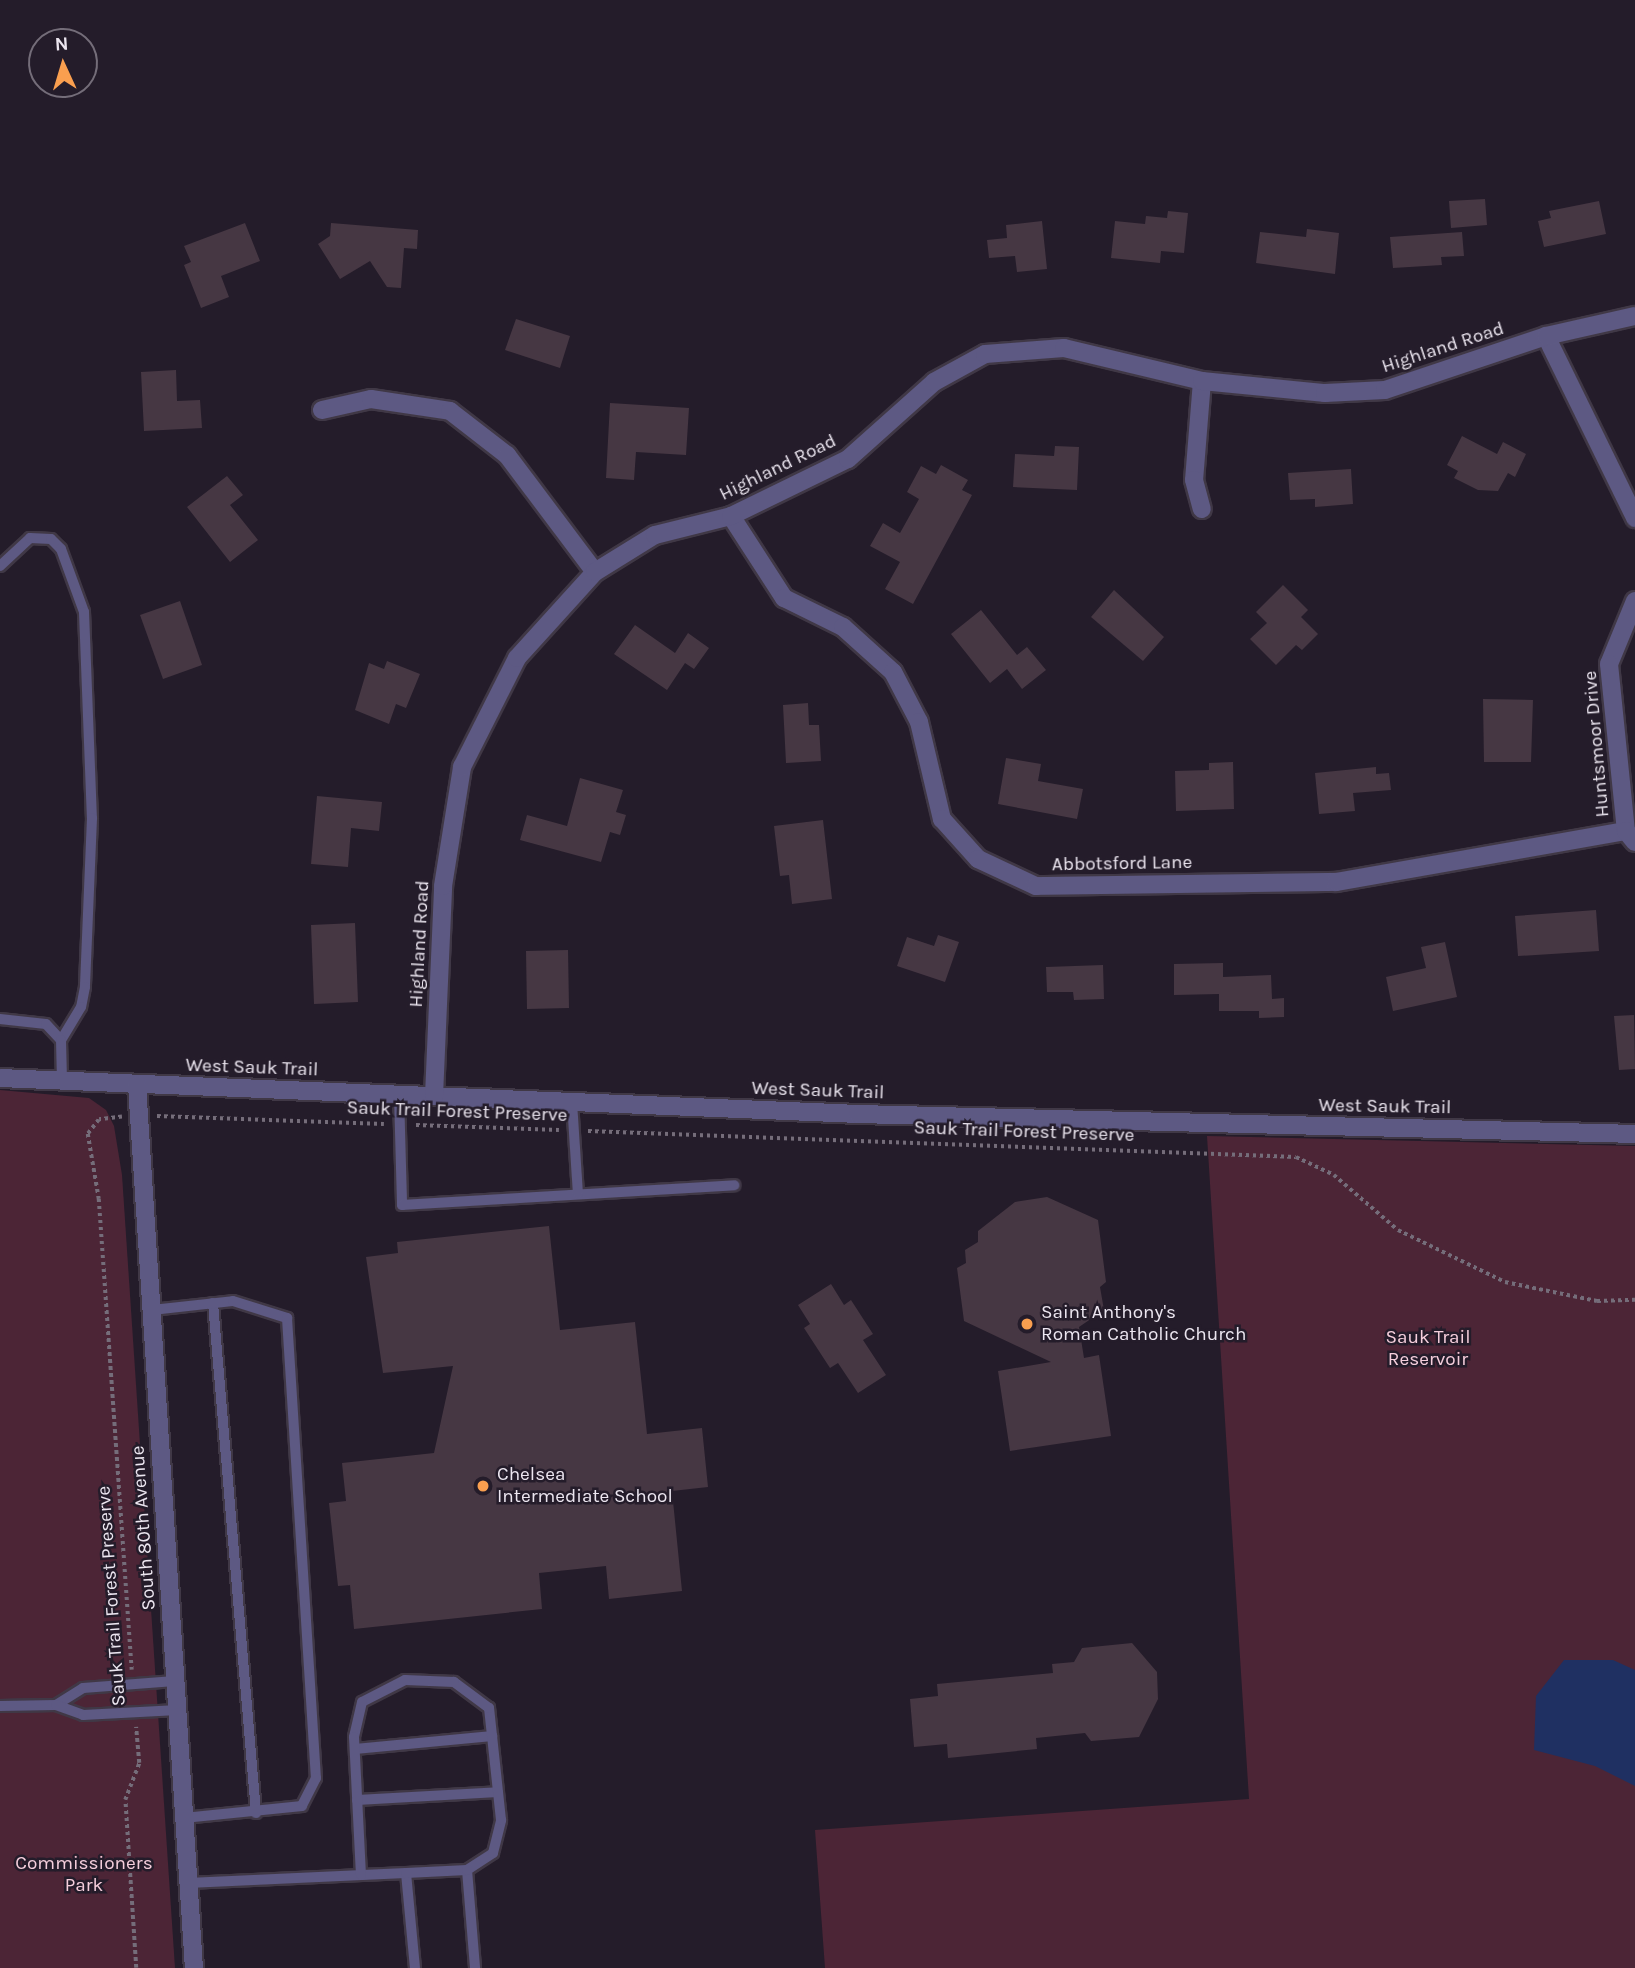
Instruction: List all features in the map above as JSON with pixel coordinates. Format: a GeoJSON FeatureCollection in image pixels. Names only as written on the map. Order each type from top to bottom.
{"type":"FeatureCollection","features":[{"type":"Feature","properties":{"kind":"street","name":"Highland Road"},"geometry":{"type":"LineString","coordinates":[[434,1096],[443,886],[462,767],[517,659],[595,572],[655,535],[731,516],[848,459],[934,382],[985,354],[1064,348],[1202,381],[1325,393],[1385,390],[1546,336],[1635,316]]}},
{"type":"Feature","properties":{"kind":"street"},"geometry":{"type":"LineString","coordinates":[[1546,336],[1635,517]]}},
{"type":"Feature","properties":{"kind":"street"},"geometry":{"type":"LineString","coordinates":[[1202,381],[1194,480],[1202,509]]}},
{"type":"Feature","properties":{"kind":"street"},"geometry":{"type":"LineString","coordinates":[[322,410],[371,399],[450,411],[507,455],[595,572]]}},
{"type":"Feature","properties":{"kind":"street","name":"Abbotsford Lane"},"geometry":{"type":"LineString","coordinates":[[731,516],[784,598],[843,627],[893,672],[919,722],[942,819],[978,859],[1036,886],[1336,882],[1630,837]]}},
{"type":"Feature","properties":{"kind":"street","name":"Huntsmoor Drive"},"geometry":{"type":"LineString","coordinates":[[1630,837],[1609,664],[1635,601]]}},
{"type":"Feature","properties":{"kind":"street","name":"West Sauk Trail"},"geometry":{"type":"LineString","coordinates":[[0,1078],[858,1115],[1635,1135]]}},
{"type":"Feature","properties":{"kind":"street","name":"South 80th Avenue"},"geometry":{"type":"LineString","coordinates":[[137,1085],[194,1968]]}},
{"type":"Feature","properties":{"kind":"lane"},"geometry":{"type":"LineString","coordinates":[[0,566],[30,538],[51,539],[61,549],[84,612],[92,818],[85,987],[81,1007],[61,1040],[61,1082]]}},
{"type":"Feature","properties":{"kind":"lane"},"geometry":{"type":"LineString","coordinates":[[0,1019],[46,1024],[61,1040]]}},
{"type":"Feature","properties":{"kind":"lane"},"geometry":{"type":"LineString","coordinates":[[399,1095],[402,1205],[734,1185]]}},
{"type":"Feature","properties":{"kind":"lane"},"geometry":{"type":"LineString","coordinates":[[572,1102],[578,1194]]}},
{"type":"Feature","properties":{"kind":"lane"},"geometry":{"type":"LineString","coordinates":[[152,1310],[233,1301],[287,1318],[316,1778],[302,1806],[184,1818]]}},
{"type":"Feature","properties":{"kind":"lane"},"geometry":{"type":"LineString","coordinates":[[213,1304],[257,1812]]}},
{"type":"Feature","properties":{"kind":"lane"},"geometry":{"type":"LineString","coordinates":[[188,1883],[406,1873],[467,1870],[493,1853],[501,1820],[489,1708],[454,1682],[405,1680],[362,1702],[355,1749],[361,1875]]}},
{"type":"Feature","properties":{"kind":"lane"},"geometry":{"type":"LineString","coordinates":[[56,1704],[83,1688],[175,1681]]}},
{"type":"Feature","properties":{"kind":"lane"},"geometry":{"type":"LineString","coordinates":[[0,1706],[56,1704],[83,1715],[177,1710]]}},
{"type":"Feature","properties":{"kind":"lane"},"geometry":{"type":"LineString","coordinates":[[355,1749],[492,1736]]}},
{"type":"Feature","properties":{"kind":"lane"},"geometry":{"type":"LineString","coordinates":[[358,1801],[498,1792]]}},
{"type":"Feature","properties":{"kind":"lane"},"geometry":{"type":"LineString","coordinates":[[467,1870],[475,1968]]}},
{"type":"Feature","properties":{"kind":"lane"},"geometry":{"type":"LineString","coordinates":[[406,1873],[415,1968]]}},
{"type":"Feature","properties":{"kind":"path","name":"Sauk Trail Forest Preserve"},"geometry":{"type":"LineString","coordinates":[[134,1685],[99,1199],[88,1134],[99,1120],[139,1115],[1296,1157],[1335,1175],[1398,1230],[1505,1282],[1597,1301],[1635,1300]]}},
{"type":"Feature","properties":{"kind":"path","name":"Sauk Trail Forest Preserve"},"geometry":{"type":"LineString","coordinates":[[135,1713],[139,1763],[125,1800],[136,1968]]}},
{"type":"Feature","properties":{"kind":"green space","name":"Commissioners Park"},"geometry":{"type":"Polygon","coordinates":[[[0,1090],[89,1098],[106,1110],[114,1126],[122,1175],[175,1968],[0,1968],[0,1090]]]}},
{"type":"Feature","properties":{"kind":"green space","name":"Sauk Trail Reservoir"},"geometry":{"type":"Polygon","coordinates":[[[1207,1136],[1635,1146],[1635,1968],[825,1968],[815,1830],[1249,1799],[1207,1136]]]}},
{"type":"Feature","properties":{"kind":"water"},"geometry":{"type":"Polygon","coordinates":[[[1564,1660],[1613,1660],[1635,1670],[1635,1786],[1595,1766],[1534,1750],[1536,1696],[1564,1660]]]}},
{"type":"Feature","properties":{"kind":"building"},"geometry":{"type":"Polygon","coordinates":[[[1485,199],[1487,225],[1451,228],[1449,201],[1485,199]]]}},
{"type":"Feature","properties":{"kind":"building"},"geometry":{"type":"Polygon","coordinates":[[[1599,201],[1606,234],[1544,247],[1538,221],[1551,218],[1549,211],[1599,201]]]}},
{"type":"Feature","properties":{"kind":"building"},"geometry":{"type":"Polygon","coordinates":[[[1168,211],[1188,213],[1184,253],[1161,251],[1160,263],[1111,258],[1115,221],[1145,224],[1146,216],[1167,218],[1168,211]]]}},
{"type":"Feature","properties":{"kind":"building"},"geometry":{"type":"Polygon","coordinates":[[[1042,221],[1047,269],[1017,272],[1015,256],[989,258],[987,240],[1007,238],[1006,225],[1042,221]]]}},
{"type":"Feature","properties":{"kind":"building"},"geometry":{"type":"Polygon","coordinates":[[[245,223],[260,261],[221,276],[229,297],[201,308],[184,265],[191,262],[184,246],[245,223]]]}},
{"type":"Feature","properties":{"kind":"building"},"geometry":{"type":"Polygon","coordinates":[[[331,223],[418,230],[417,249],[404,248],[401,288],[387,287],[370,261],[340,279],[318,244],[330,236],[331,223]]]}},
{"type":"Feature","properties":{"kind":"building"},"geometry":{"type":"Polygon","coordinates":[[[1307,229],[1339,233],[1335,274],[1256,263],[1260,232],[1306,237],[1307,229]]]}},
{"type":"Feature","properties":{"kind":"building"},"geometry":{"type":"Polygon","coordinates":[[[1462,232],[1464,256],[1441,257],[1442,265],[1393,268],[1390,237],[1462,232]]]}},
{"type":"Feature","properties":{"kind":"building"},"geometry":{"type":"Polygon","coordinates":[[[516,319],[570,336],[560,368],[505,350],[516,319]]]}},
{"type":"Feature","properties":{"kind":"building"},"geometry":{"type":"Polygon","coordinates":[[[176,370],[177,401],[200,400],[202,428],[144,431],[141,372],[176,370]]]}},
{"type":"Feature","properties":{"kind":"building"},"geometry":{"type":"Polygon","coordinates":[[[610,403],[689,408],[686,455],[636,452],[634,480],[606,478],[610,403]]]}},
{"type":"Feature","properties":{"kind":"building"},"geometry":{"type":"Polygon","coordinates":[[[1462,436],[1497,454],[1503,442],[1526,454],[1515,477],[1508,473],[1498,491],[1478,490],[1454,478],[1458,471],[1447,465],[1462,436]]]}},
{"type":"Feature","properties":{"kind":"building"},"geometry":{"type":"Polygon","coordinates":[[[1055,446],[1079,447],[1077,490],[1013,487],[1015,454],[1054,456],[1055,446]]]}},
{"type":"Feature","properties":{"kind":"building"},"geometry":{"type":"Polygon","coordinates":[[[941,465],[968,480],[962,490],[972,495],[913,604],[885,589],[900,562],[870,546],[883,523],[900,533],[919,499],[907,492],[921,466],[936,474],[941,465]]]}},
{"type":"Feature","properties":{"kind":"building"},"geometry":{"type":"Polygon","coordinates":[[[1351,469],[1353,504],[1315,507],[1315,499],[1290,500],[1288,473],[1351,469]]]}},
{"type":"Feature","properties":{"kind":"building"},"geometry":{"type":"Polygon","coordinates":[[[227,476],[243,495],[230,505],[258,540],[230,562],[187,507],[227,476]]]}},
{"type":"Feature","properties":{"kind":"building"},"geometry":{"type":"Polygon","coordinates":[[[1283,585],[1308,610],[1301,617],[1318,634],[1302,650],[1296,645],[1276,665],[1250,639],[1267,623],[1256,612],[1283,585]]]}},
{"type":"Feature","properties":{"kind":"building"},"geometry":{"type":"Polygon","coordinates":[[[1114,590],[1164,637],[1143,661],[1091,617],[1114,590]]]}},
{"type":"Feature","properties":{"kind":"building"},"geometry":{"type":"Polygon","coordinates":[[[180,601],[202,665],[163,679],[140,615],[180,601]]]}},
{"type":"Feature","properties":{"kind":"building"},"geometry":{"type":"Polygon","coordinates":[[[981,610],[1017,655],[1027,647],[1046,670],[1022,689],[1007,669],[990,683],[951,634],[981,610]]]}},
{"type":"Feature","properties":{"kind":"building"},"geometry":{"type":"Polygon","coordinates":[[[635,625],[675,653],[688,633],[709,648],[694,669],[685,663],[667,690],[614,654],[635,625]]]}},
{"type":"Feature","properties":{"kind":"building"},"geometry":{"type":"Polygon","coordinates":[[[387,661],[420,674],[406,708],[396,704],[389,724],[355,710],[369,663],[384,669],[387,661]]]}},
{"type":"Feature","properties":{"kind":"building"},"geometry":{"type":"Polygon","coordinates":[[[1483,699],[1533,700],[1531,762],[1484,762],[1483,699]]]}},
{"type":"Feature","properties":{"kind":"building"},"geometry":{"type":"Polygon","coordinates":[[[808,703],[809,725],[819,725],[821,761],[786,763],[783,705],[808,703]]]}},
{"type":"Feature","properties":{"kind":"building"},"geometry":{"type":"Polygon","coordinates":[[[1006,758],[1041,764],[1038,781],[1083,789],[1077,819],[998,804],[1006,758]]]}},
{"type":"Feature","properties":{"kind":"building"},"geometry":{"type":"Polygon","coordinates":[[[1233,762],[1234,809],[1176,811],[1175,771],[1209,770],[1209,763],[1233,762]]]}},
{"type":"Feature","properties":{"kind":"building"},"geometry":{"type":"Polygon","coordinates":[[[1376,767],[1376,774],[1389,773],[1391,790],[1353,793],[1355,811],[1319,814],[1315,773],[1376,767]]]}},
{"type":"Feature","properties":{"kind":"building"},"geometry":{"type":"Polygon","coordinates":[[[580,778],[623,790],[616,812],[626,815],[620,835],[610,832],[601,862],[520,840],[527,815],[567,826],[580,778]]]}},
{"type":"Feature","properties":{"kind":"building"},"geometry":{"type":"Polygon","coordinates":[[[317,796],[382,802],[379,831],[351,828],[348,867],[311,864],[317,796]]]}},
{"type":"Feature","properties":{"kind":"building"},"geometry":{"type":"Polygon","coordinates":[[[823,820],[832,899],[792,904],[789,875],[780,876],[774,826],[823,820]]]}},
{"type":"Feature","properties":{"kind":"building"},"geometry":{"type":"Polygon","coordinates":[[[1596,910],[1599,951],[1518,956],[1515,916],[1596,910]]]}},
{"type":"Feature","properties":{"kind":"building"},"geometry":{"type":"Polygon","coordinates":[[[355,923],[358,1002],[314,1004],[311,925],[355,923]]]}},
{"type":"Feature","properties":{"kind":"building"},"geometry":{"type":"Polygon","coordinates":[[[938,935],[959,942],[945,982],[897,966],[907,937],[934,946],[938,935]]]}},
{"type":"Feature","properties":{"kind":"building"},"geometry":{"type":"Polygon","coordinates":[[[1445,942],[1457,997],[1393,1011],[1386,977],[1426,968],[1421,947],[1445,942]]]}},
{"type":"Feature","properties":{"kind":"building"},"geometry":{"type":"Polygon","coordinates":[[[568,950],[569,1008],[527,1009],[526,951],[568,950]]]}},
{"type":"Feature","properties":{"kind":"building"},"geometry":{"type":"Polygon","coordinates":[[[1223,963],[1223,977],[1271,975],[1272,999],[1284,998],[1284,1017],[1259,1018],[1259,1011],[1219,1011],[1219,994],[1174,995],[1174,964],[1223,963]]]}},
{"type":"Feature","properties":{"kind":"building"},"geometry":{"type":"Polygon","coordinates":[[[1103,965],[1104,999],[1074,1000],[1073,992],[1047,992],[1046,967],[1103,965]]]}},
{"type":"Feature","properties":{"kind":"building"},"geometry":{"type":"Polygon","coordinates":[[[1634,1015],[1635,1069],[1619,1070],[1614,1016],[1634,1015]]]}},
{"type":"Feature","properties":{"kind":"building","name":"Saint Anthony's Roman Catholic Church"},"geometry":{"type":"Polygon","coordinates":[[[1047,1197],[1098,1220],[1106,1282],[1100,1287],[1104,1310],[1079,1327],[1084,1358],[1099,1355],[1111,1436],[1010,1451],[998,1371],[1051,1362],[964,1321],[957,1268],[966,1263],[965,1250],[978,1242],[978,1231],[1015,1202],[1047,1197]]]}},
{"type":"Feature","properties":{"kind":"building"},"geometry":{"type":"Polygon","coordinates":[[[549,1226],[560,1330],[635,1322],[647,1434],[702,1428],[708,1487],[672,1491],[682,1591],[609,1599],[606,1566],[539,1573],[542,1609],[354,1629],[350,1585],[338,1586],[329,1503],[346,1501],[342,1463],[434,1453],[453,1366],[383,1373],[366,1257],[398,1253],[397,1242],[549,1226]]]}},
{"type":"Feature","properties":{"kind":"building"},"geometry":{"type":"Polygon","coordinates":[[[831,1284],[844,1305],[851,1300],[873,1334],[863,1340],[886,1375],[858,1393],[838,1363],[830,1368],[804,1328],[810,1324],[798,1305],[831,1284]]]}},
{"type":"Feature","properties":{"kind":"building"},"geometry":{"type":"Polygon","coordinates":[[[1132,1643],[1157,1672],[1158,1699],[1139,1737],[1091,1741],[1085,1733],[1036,1738],[1037,1749],[948,1758],[947,1744],[914,1747],[910,1699],[938,1696],[937,1684],[1053,1673],[1052,1664],[1074,1662],[1082,1648],[1132,1643]]]}},
{"type":"Feature","properties":{"kind":"place","name":"Saint Anthony's Roman Catholic Church"},"geometry":{"type":"Point","coordinates":[1027,1324]}},
{"type":"Feature","properties":{"kind":"place","name":"Chelsea Intermediate School"},"geometry":{"type":"Point","coordinates":[483,1486]}}]}
